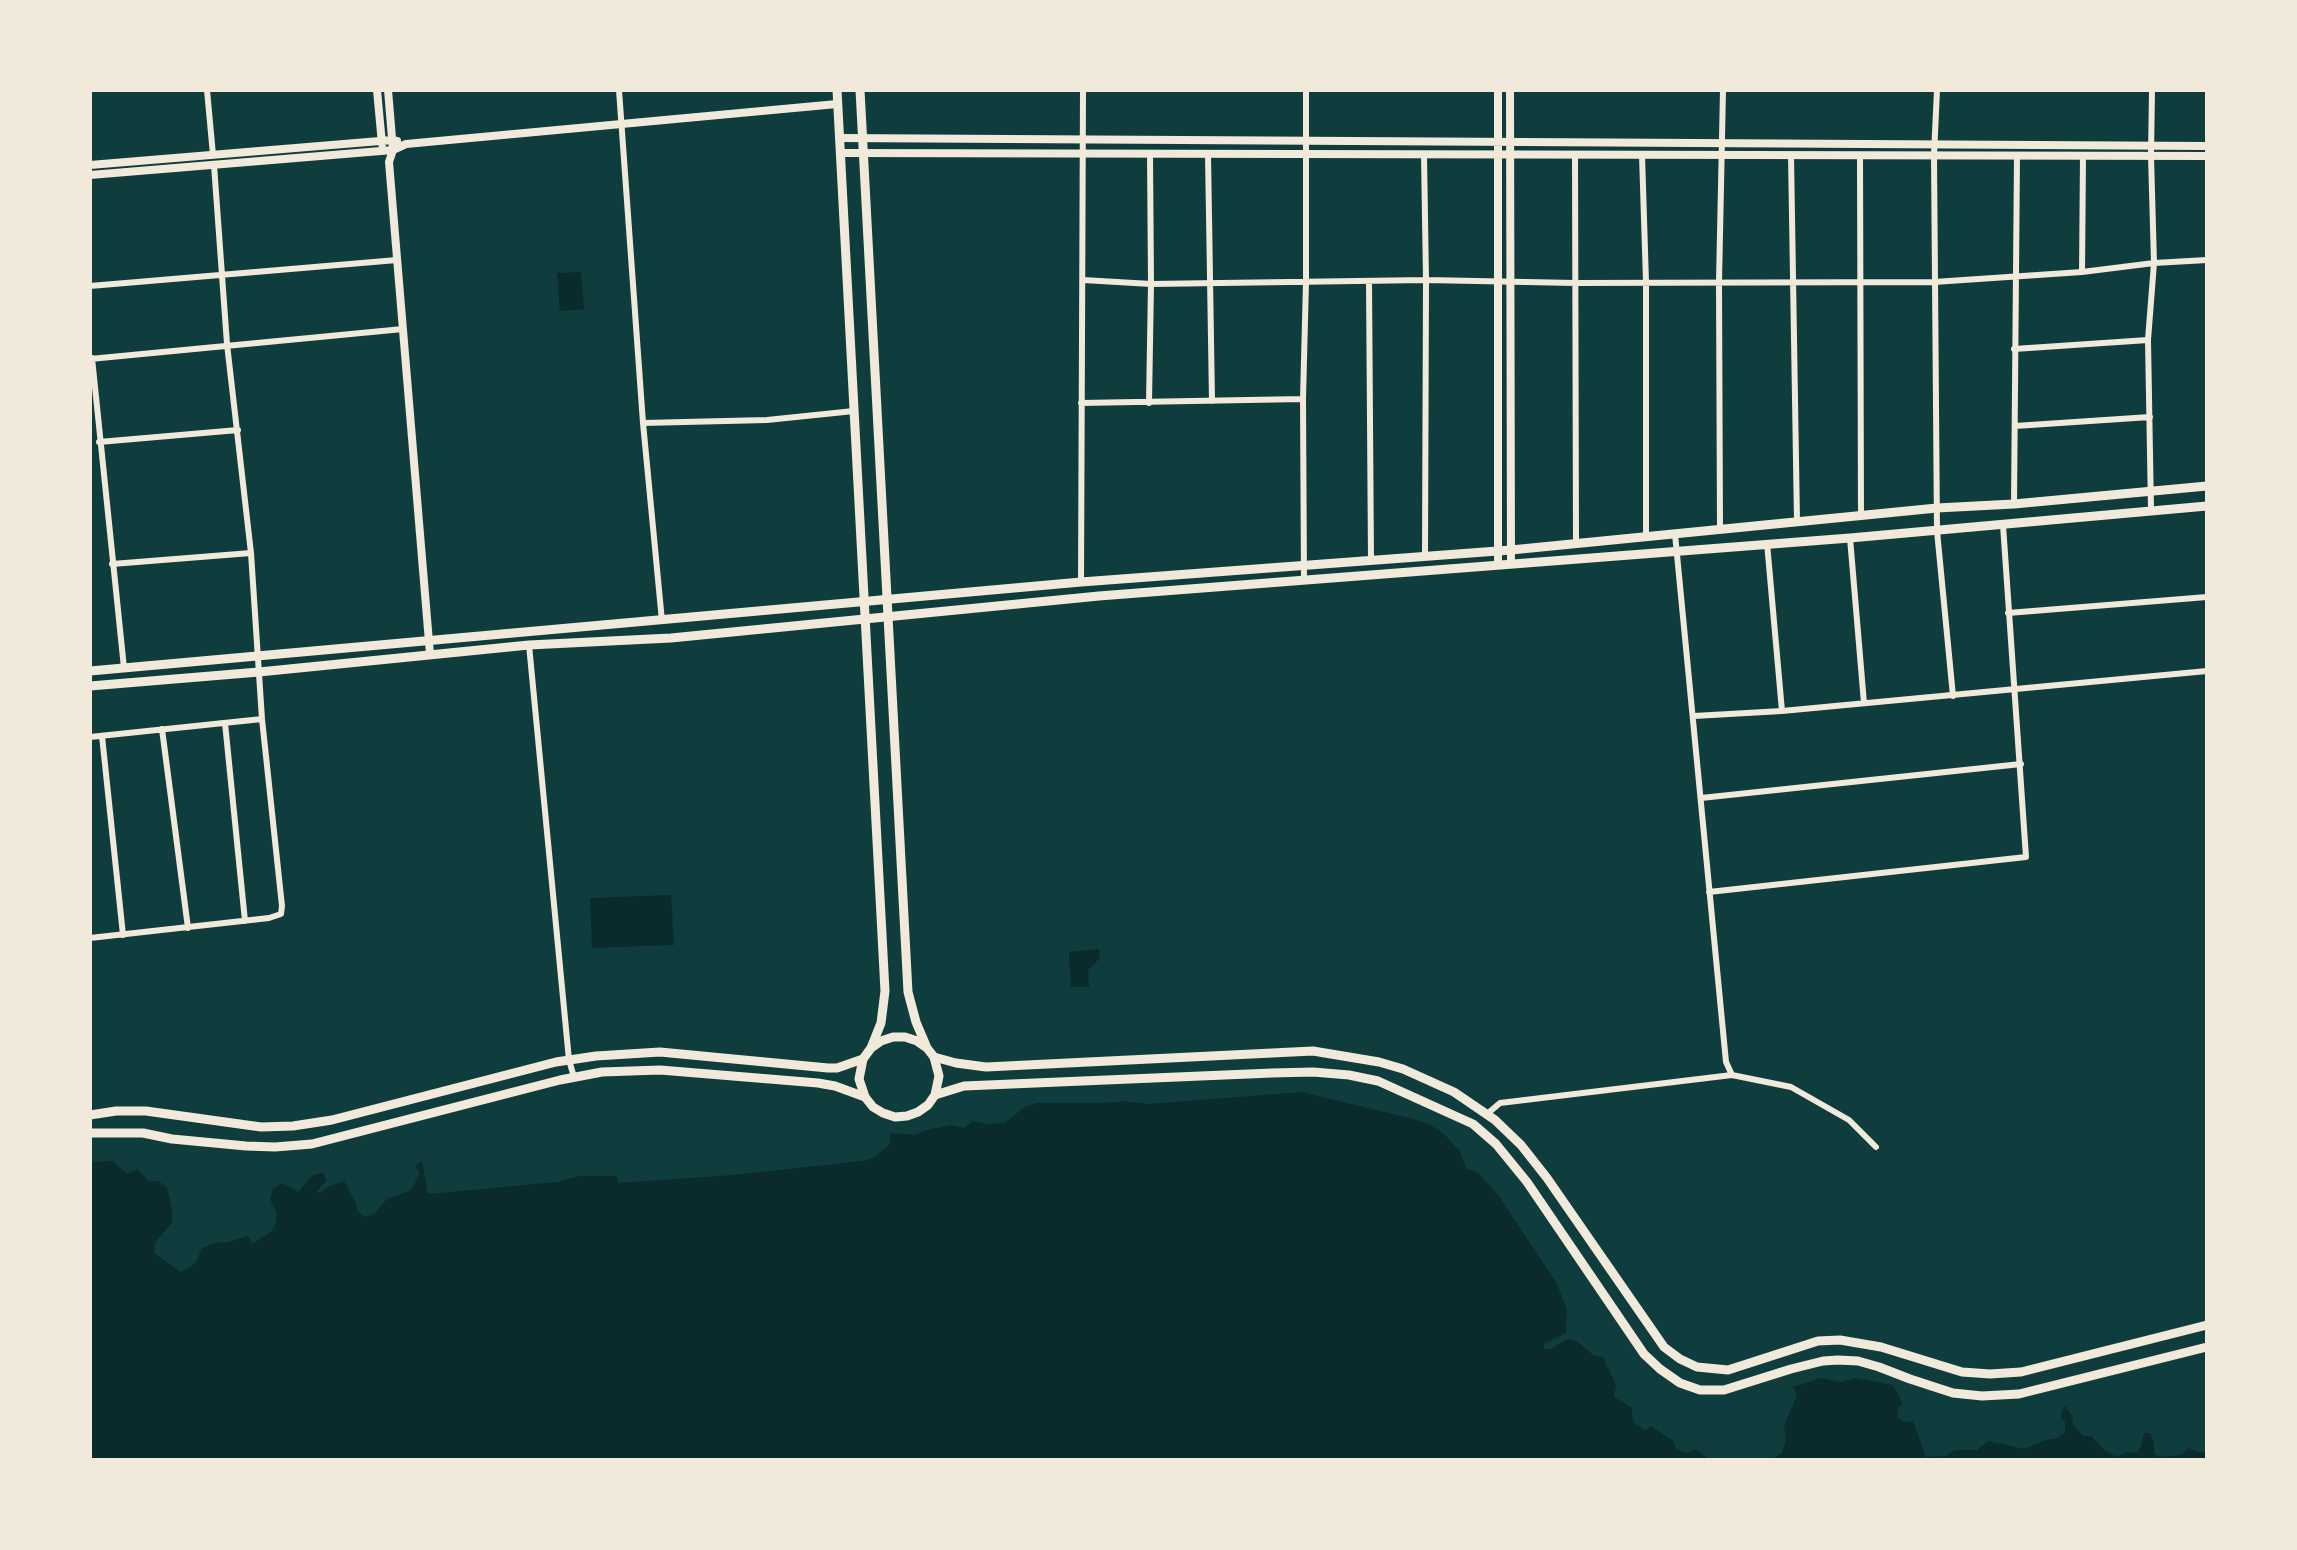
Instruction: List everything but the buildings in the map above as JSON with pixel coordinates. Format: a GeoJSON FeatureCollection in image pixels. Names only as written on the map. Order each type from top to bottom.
{"type":"FeatureCollection","features":[{"type":"Feature","properties":{"kind":"main road"},"geometry":{"type":"LineString","coordinates":[[837,90],[884,991],[881,1023],[863,1059],[859,1078],[865,1097],[873,1106],[883,1113],[907,1116],[928,1105],[940,1076],[908,992],[860,90]]}},
{"type":"Feature","properties":{"kind":"main road"},"geometry":{"type":"LineString","coordinates":[[90,671],[1081,582],[1510,550],[2207,486]]}},
{"type":"Feature","properties":{"kind":"main road"},"geometry":{"type":"LineString","coordinates":[[90,686],[528,645],[671,638],[1099,596],[1937,531],[2207,506]]}},
{"type":"Feature","properties":{"kind":"main road"},"geometry":{"type":"LineString","coordinates":[[874,792],[898,794]]}},
{"type":"Feature","properties":{"kind":"main road"},"geometry":{"type":"LineString","coordinates":[[871,1048],[893,1037],[905,1037],[956,1063],[986,1067],[1313,1052],[1403,1069],[1454,1092],[1487,1114],[1521,1145],[1664,1347],[1697,1366],[1728,1370],[1818,1341],[1840,1340],[1881,1347],[1962,1372],[2021,1372],[2207,1325]]}},
{"type":"Feature","properties":{"kind":"main road"},"geometry":{"type":"LineString","coordinates":[[90,1115],[146,1112],[260,1126],[293,1126],[332,1120],[569,1060],[660,1052],[837,1068],[863,1059]]}},
{"type":"Feature","properties":{"kind":"main road"},"geometry":{"type":"LineString","coordinates":[[90,1133],[143,1133],[276,1148],[312,1144],[602,1072],[660,1070],[818,1083],[865,1097]]}},
{"type":"Feature","properties":{"kind":"main road"},"geometry":{"type":"LineString","coordinates":[[935,1095],[964,1086],[1272,1073],[1350,1075],[1378,1082],[1473,1124],[1484,1134],[1527,1182],[1644,1354],[1680,1383],[1700,1390],[1724,1390],[1791,1369],[1838,1360],[1879,1367],[1953,1393],[2019,1394],[2207,1347]]}},
{"type":"Feature","properties":{"kind":"main road"},"geometry":{"type":"LineString","coordinates":[[1580,1263],[1596,1250]]}},
{"type":"Feature","properties":{"kind":"street"},"geometry":{"type":"LineString","coordinates":[[207,90],[214,154]]}},
{"type":"Feature","properties":{"kind":"street"},"geometry":{"type":"LineString","coordinates":[[378,90],[382,146],[389,162]]}},
{"type":"Feature","properties":{"kind":"street"},"geometry":{"type":"LineString","coordinates":[[388,90],[393,144],[389,162],[430,654]]}},
{"type":"Feature","properties":{"kind":"street"},"geometry":{"type":"LineString","coordinates":[[618,90],[662,621]]}},
{"type":"Feature","properties":{"kind":"street"},"geometry":{"type":"LineString","coordinates":[[1081,582],[1083,90]]}},
{"type":"Feature","properties":{"kind":"street"},"geometry":{"type":"LineString","coordinates":[[1304,580],[1306,90]]}},
{"type":"Feature","properties":{"kind":"street"},"geometry":{"type":"LineString","coordinates":[[1498,90],[1498,565]]}},
{"type":"Feature","properties":{"kind":"street"},"geometry":{"type":"LineString","coordinates":[[1510,90],[1511,564]]}},
{"type":"Feature","properties":{"kind":"street"},"geometry":{"type":"LineString","coordinates":[[1720,529],[1722,90]]}},
{"type":"Feature","properties":{"kind":"street"},"geometry":{"type":"LineString","coordinates":[[1937,90],[1937,531],[1953,696]]}},
{"type":"Feature","properties":{"kind":"street"},"geometry":{"type":"LineString","coordinates":[[2151,510],[2148,340],[2154,262],[2152,90]]}},
{"type":"Feature","properties":{"kind":"street"},"geometry":{"type":"LineString","coordinates":[[90,176],[838,104]]}},
{"type":"Feature","properties":{"kind":"street"},"geometry":{"type":"LineString","coordinates":[[839,138],[2207,146]]}},
{"type":"Feature","properties":{"kind":"street"},"geometry":{"type":"LineString","coordinates":[[90,165],[382,146]]}},
{"type":"Feature","properties":{"kind":"street"},"geometry":{"type":"LineString","coordinates":[[840,153],[2207,156]]}},
{"type":"Feature","properties":{"kind":"street"},"geometry":{"type":"LineString","coordinates":[[1149,403],[1150,154]]}},
{"type":"Feature","properties":{"kind":"street"},"geometry":{"type":"LineString","coordinates":[[1208,154],[1212,401]]}},
{"type":"Feature","properties":{"kind":"street"},"geometry":{"type":"LineString","coordinates":[[1424,154],[1426,555]]}},
{"type":"Feature","properties":{"kind":"street"},"geometry":{"type":"LineString","coordinates":[[1575,154],[1576,544]]}},
{"type":"Feature","properties":{"kind":"street"},"geometry":{"type":"LineString","coordinates":[[1642,155],[1646,537]]}},
{"type":"Feature","properties":{"kind":"street"},"geometry":{"type":"LineString","coordinates":[[1791,155],[1797,523]]}},
{"type":"Feature","properties":{"kind":"street"},"geometry":{"type":"LineString","coordinates":[[1860,155],[1861,516]]}},
{"type":"Feature","properties":{"kind":"street"},"geometry":{"type":"LineString","coordinates":[[2014,504],[2017,156]]}},
{"type":"Feature","properties":{"kind":"street"},"geometry":{"type":"LineString","coordinates":[[2082,272],[2084,156]]}},
{"type":"Feature","properties":{"kind":"street"},"geometry":{"type":"LineString","coordinates":[[90,938],[245,921],[280,914],[282,906],[262,719],[251,552],[227,344],[214,165]]}},
{"type":"Feature","properties":{"kind":"street"},"geometry":{"type":"LineString","coordinates":[[90,286],[397,260]]}},
{"type":"Feature","properties":{"kind":"street"},"geometry":{"type":"LineString","coordinates":[[1083,280],[1151,284],[1426,280],[1576,284],[1934,282],[2207,260]]}},
{"type":"Feature","properties":{"kind":"street"},"geometry":{"type":"LineString","coordinates":[[1369,282],[1371,562]]}},
{"type":"Feature","properties":{"kind":"street"},"geometry":{"type":"LineString","coordinates":[[124,668],[91,358],[403,329]]}},
{"type":"Feature","properties":{"kind":"street"},"geometry":{"type":"LineString","coordinates":[[2014,349],[2148,340]]}},
{"type":"Feature","properties":{"kind":"street"},"geometry":{"type":"LineString","coordinates":[[1081,403],[1302,399]]}},
{"type":"Feature","properties":{"kind":"street"},"geometry":{"type":"LineString","coordinates":[[643,423],[767,420],[854,411]]}},
{"type":"Feature","properties":{"kind":"street"},"geometry":{"type":"LineString","coordinates":[[2015,426],[2150,417]]}},
{"type":"Feature","properties":{"kind":"street"},"geometry":{"type":"LineString","coordinates":[[99,442],[238,430]]}},
{"type":"Feature","properties":{"kind":"street"},"geometry":{"type":"LineString","coordinates":[[1710,892],[2026,857],[2003,525]]}},
{"type":"Feature","properties":{"kind":"street"},"geometry":{"type":"LineString","coordinates":[[1675,534],[1726,1062],[1732,1075]]}},
{"type":"Feature","properties":{"kind":"street"},"geometry":{"type":"LineString","coordinates":[[1850,538],[1864,703]]}},
{"type":"Feature","properties":{"kind":"street"},"geometry":{"type":"LineString","coordinates":[[1768,543],[1782,711]]}},
{"type":"Feature","properties":{"kind":"street"},"geometry":{"type":"LineString","coordinates":[[112,564],[251,552]]}},
{"type":"Feature","properties":{"kind":"street"},"geometry":{"type":"LineString","coordinates":[[2008,614],[2207,597]]}},
{"type":"Feature","properties":{"kind":"street"},"geometry":{"type":"LineString","coordinates":[[528,645],[569,1060],[574,1077]]}},
{"type":"Feature","properties":{"kind":"street"},"geometry":{"type":"LineString","coordinates":[[1694,716],[2207,671]]}},
{"type":"Feature","properties":{"kind":"street"},"geometry":{"type":"LineString","coordinates":[[90,737],[262,719]]}},
{"type":"Feature","properties":{"kind":"street"},"geometry":{"type":"LineString","coordinates":[[224,723],[245,921]]}},
{"type":"Feature","properties":{"kind":"street"},"geometry":{"type":"LineString","coordinates":[[162,729],[188,928]]}},
{"type":"Feature","properties":{"kind":"street"},"geometry":{"type":"LineString","coordinates":[[102,736],[123,934]]}},
{"type":"Feature","properties":{"kind":"street"},"geometry":{"type":"LineString","coordinates":[[1701,798],[2021,764]]}},
{"type":"Feature","properties":{"kind":"street"},"geometry":{"type":"LineString","coordinates":[[1487,1114],[1500,1104],[1732,1075],[1790,1086],[1848,1120],[1876,1147]]}},
{"type":"Feature","properties":{"kind":"water"},"geometry":{"type":"Polygon","coordinates":[[[581,272],[584,309],[560,311],[557,273],[581,272]]]}},
{"type":"Feature","properties":{"kind":"water"},"geometry":{"type":"Polygon","coordinates":[[[671,895],[674,945],[592,948],[590,898],[671,895]]]}},
{"type":"Feature","properties":{"kind":"water"},"geometry":{"type":"Polygon","coordinates":[[[1099,949],[1100,958],[1088,970],[1089,987],[1071,987],[1069,952],[1099,949]]]}},
{"type":"Feature","properties":{"kind":"water"},"geometry":{"type":"Polygon","coordinates":[[[1302,1092],[1417,1120],[1444,1134],[1459,1150],[1467,1169],[1477,1172],[1499,1196],[1557,1284],[1567,1310],[1566,1333],[1544,1344],[1544,1349],[1567,1339],[1603,1357],[1616,1385],[1614,1397],[1632,1408],[1636,1425],[1646,1430],[1651,1426],[1673,1441],[1677,1450],[1687,1453],[1695,1449],[1710,1460],[90,1460],[90,1162],[112,1161],[127,1174],[137,1169],[149,1181],[167,1187],[172,1223],[155,1242],[154,1253],[181,1272],[198,1259],[201,1249],[214,1243],[247,1236],[253,1243],[271,1232],[277,1213],[270,1199],[273,1189],[282,1183],[298,1192],[313,1175],[322,1173],[327,1180],[316,1192],[344,1181],[358,1212],[365,1217],[374,1214],[387,1199],[411,1190],[420,1174],[415,1166],[422,1161],[428,1194],[557,1182],[580,1176],[617,1176],[618,1183],[733,1175],[862,1161],[873,1158],[889,1145],[891,1133],[915,1135],[951,1125],[964,1128],[973,1121],[1004,1123],[1036,1103],[1148,1104],[1302,1092]]]}},
{"type":"Feature","properties":{"kind":"water"},"geometry":{"type":"Polygon","coordinates":[[[1821,1378],[1841,1382],[1856,1378],[1893,1385],[1903,1404],[1898,1407],[1897,1416],[1904,1422],[1913,1421],[1926,1457],[1977,1450],[1988,1441],[2025,1449],[2058,1438],[2065,1433],[2065,1422],[2060,1416],[2065,1406],[2073,1417],[2074,1427],[2117,1457],[2126,1452],[2136,1453],[2144,1433],[2149,1433],[2154,1441],[2154,1454],[2159,1457],[2182,1455],[2188,1448],[2207,1451],[2207,1460],[1770,1460],[1782,1453],[1786,1440],[1784,1426],[1797,1395],[1793,1387],[1821,1378]]]}}]}
